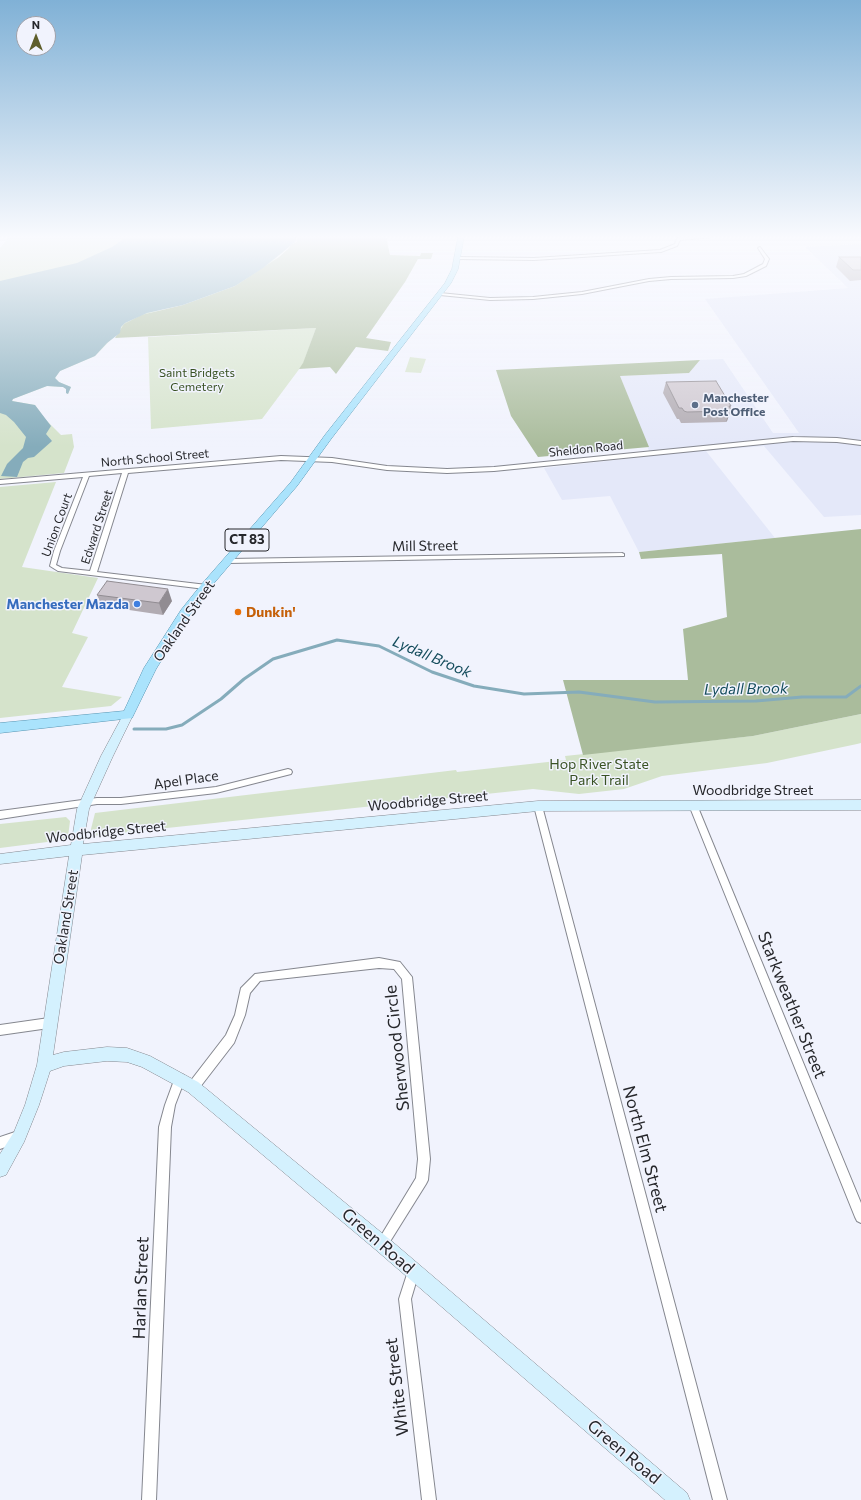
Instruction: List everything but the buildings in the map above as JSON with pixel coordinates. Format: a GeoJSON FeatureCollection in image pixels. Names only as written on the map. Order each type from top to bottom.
{"type":"FeatureCollection","features":[{"type":"Feature","properties":{"kind":"main road","name":"Oakland Street"},"geometry":{"type":"LineString","coordinates":[[128,715],[150,668],[171,634],[206,587],[294,484],[430,307]]}},
{"type":"Feature","properties":{"kind":"main road"},"geometry":{"type":"LineString","coordinates":[[0,728],[128,715]]}},
{"type":"Feature","properties":{"kind":"street","name":"Sheldon Road"},"geometry":{"type":"LineString","coordinates":[[312,459],[420,470],[460,471],[494,469],[793,439],[837,440],[861,443]]}},
{"type":"Feature","properties":{"kind":"street","name":"North School Street"},"geometry":{"type":"LineString","coordinates":[[0,482],[274,459],[312,459]]}},
{"type":"Feature","properties":{"kind":"street","name":"Edward Street"},"geometry":{"type":"LineString","coordinates":[[126,472],[93,573],[206,587]]}},
{"type":"Feature","properties":{"kind":"street","name":"Union Court"},"geometry":{"type":"LineString","coordinates":[[87,475],[57,551],[53,566],[60,570],[93,573]]}},
{"type":"Feature","properties":{"kind":"street","name":"Mill Street"},"geometry":{"type":"LineString","coordinates":[[228,561],[622,555]]}},
{"type":"Feature","properties":{"kind":"street","name":"Oakland Street"},"geometry":{"type":"LineString","coordinates":[[0,1169],[19,1137],[32,1105],[44,1065],[49,1023],[82,814],[128,715]]}},
{"type":"Feature","properties":{"kind":"street","name":"Apel Place"},"geometry":{"type":"LineString","coordinates":[[0,815],[97,801],[121,801],[216,790],[288,772]]}},
{"type":"Feature","properties":{"kind":"street","name":"Woodbridge Street"},"geometry":{"type":"LineString","coordinates":[[0,859],[77,850],[538,806],[693,805],[860,807]]}},
{"type":"Feature","properties":{"kind":"street","name":"Starkweather Street"},"geometry":{"type":"LineString","coordinates":[[693,805],[861,1217]]}},
{"type":"Feature","properties":{"kind":"street","name":"North Elm Street"},"geometry":{"type":"LineString","coordinates":[[538,806],[720,1500]]}},
{"type":"Feature","properties":{"kind":"street","name":"Sherwood Circle"},"geometry":{"type":"LineString","coordinates":[[187,1083],[230,1039],[240,1015],[245,990],[258,977],[379,963],[397,965],[407,977],[424,1159],[422,1180],[382,1244]]}},
{"type":"Feature","properties":{"kind":"street"},"geometry":{"type":"LineString","coordinates":[[0,1030],[49,1023]]}},
{"type":"Feature","properties":{"kind":"street","name":"Green Road"},"geometry":{"type":"LineString","coordinates":[[44,1065],[64,1059],[107,1054],[127,1055],[145,1061],[187,1083],[382,1244],[680,1500]]}},
{"type":"Feature","properties":{"kind":"street","name":"Harlan Street"},"geometry":{"type":"LineString","coordinates":[[149,1500],[165,1127],[170,1105],[187,1083]]}},
{"type":"Feature","properties":{"kind":"street"},"geometry":{"type":"LineString","coordinates":[[0,1144],[19,1137]]}},
{"type":"Feature","properties":{"kind":"street","name":"White Street"},"geometry":{"type":"LineString","coordinates":[[413,1272],[405,1299],[428,1500]]}},
{"type":"Feature","properties":{"kind":"shaded area"},"geometry":{"type":"Polygon","coordinates":[[[711,307],[861,307],[861,515],[824,517],[764,446],[706,451],[775,538],[639,552],[610,496],[562,500],[544,468],[651,456],[620,376],[689,373],[700,360],[723,359],[773,433],[799,433],[711,307]]]}},
{"type":"Feature","properties":{"kind":"green space"},"geometry":{"type":"Polygon","coordinates":[[[0,307],[169,307],[131,319],[95,356],[60,371],[55,378],[59,382],[71,387],[68,394],[66,393],[66,389],[63,387],[47,386],[13,399],[12,401],[35,405],[45,419],[61,435],[72,434],[74,447],[64,473],[0,479],[0,307]]]}},
{"type":"Feature","properties":{"kind":"green space"},"geometry":{"type":"Polygon","coordinates":[[[175,307],[388,307],[366,338],[391,342],[388,351],[356,347],[336,374],[330,367],[299,369],[303,363],[316,328],[115,338],[124,324],[141,315],[175,307]]]}},
{"type":"Feature","properties":{"kind":"green space","name":"Saint Bridgets Cemetery"},"geometry":{"type":"Polygon","coordinates":[[[316,328],[303,364],[262,419],[151,429],[148,337],[316,328]]]}},
{"type":"Feature","properties":{"kind":"green space"},"geometry":{"type":"Polygon","coordinates":[[[410,357],[426,359],[421,373],[405,372],[410,357]]]}},
{"type":"Feature","properties":{"kind":"green space"},"geometry":{"type":"Polygon","coordinates":[[[700,360],[689,373],[620,376],[649,447],[538,457],[511,416],[496,370],[700,360]]]}},
{"type":"Feature","properties":{"kind":"green space"},"geometry":{"type":"Polygon","coordinates":[[[56,482],[22,567],[98,578],[72,633],[88,637],[62,687],[122,697],[111,706],[0,718],[0,487],[56,482]]]}},
{"type":"Feature","properties":{"kind":"green space"},"geometry":{"type":"Polygon","coordinates":[[[861,529],[861,714],[753,736],[583,755],[563,680],[688,680],[683,629],[727,617],[722,554],[641,559],[639,552],[861,529]]]}},
{"type":"Feature","properties":{"kind":"green space","name":"Hop River State Park Trail"},"geometry":{"type":"Polygon","coordinates":[[[861,714],[861,743],[767,763],[662,776],[624,789],[579,794],[533,789],[92,836],[91,829],[95,813],[456,770],[457,772],[566,760],[565,756],[753,736],[861,714]]]}},
{"type":"Feature","properties":{"kind":"green space"},"geometry":{"type":"Polygon","coordinates":[[[66,817],[70,821],[68,837],[63,840],[0,848],[0,824],[66,817]]]}},
{"type":"Feature","properties":{"kind":"water"},"geometry":{"type":"Polygon","coordinates":[[[0,307],[174,307],[147,313],[125,323],[121,327],[120,333],[107,343],[95,356],[60,371],[55,378],[59,382],[71,387],[68,394],[66,393],[66,389],[63,387],[47,386],[13,399],[12,401],[35,405],[51,426],[46,434],[52,441],[34,457],[28,458],[23,462],[17,477],[1,476],[7,464],[23,448],[26,437],[14,422],[6,415],[0,413],[0,307]]]}},
{"type":"Feature","properties":{"kind":"waterway","name":"Lydall Brook"},"geometry":{"type":"LineString","coordinates":[[134,729],[166,729],[182,725],[221,699],[244,679],[273,659],[337,640],[379,646],[432,672],[474,686],[524,694],[579,692],[655,702],[756,701],[802,697],[846,697],[861,686]]}},
{"type":"Feature","properties":{"kind":"place","name":"Manchester Post Office"},"geometry":{"type":"Point","coordinates":[695,405]}},
{"type":"Feature","properties":{"kind":"place","name":"Manchester Mazda"},"geometry":{"type":"Point","coordinates":[137,604]}},
{"type":"Feature","properties":{"kind":"place","name":"Dunkin'"},"geometry":{"type":"Point","coordinates":[238,612]}}]}
